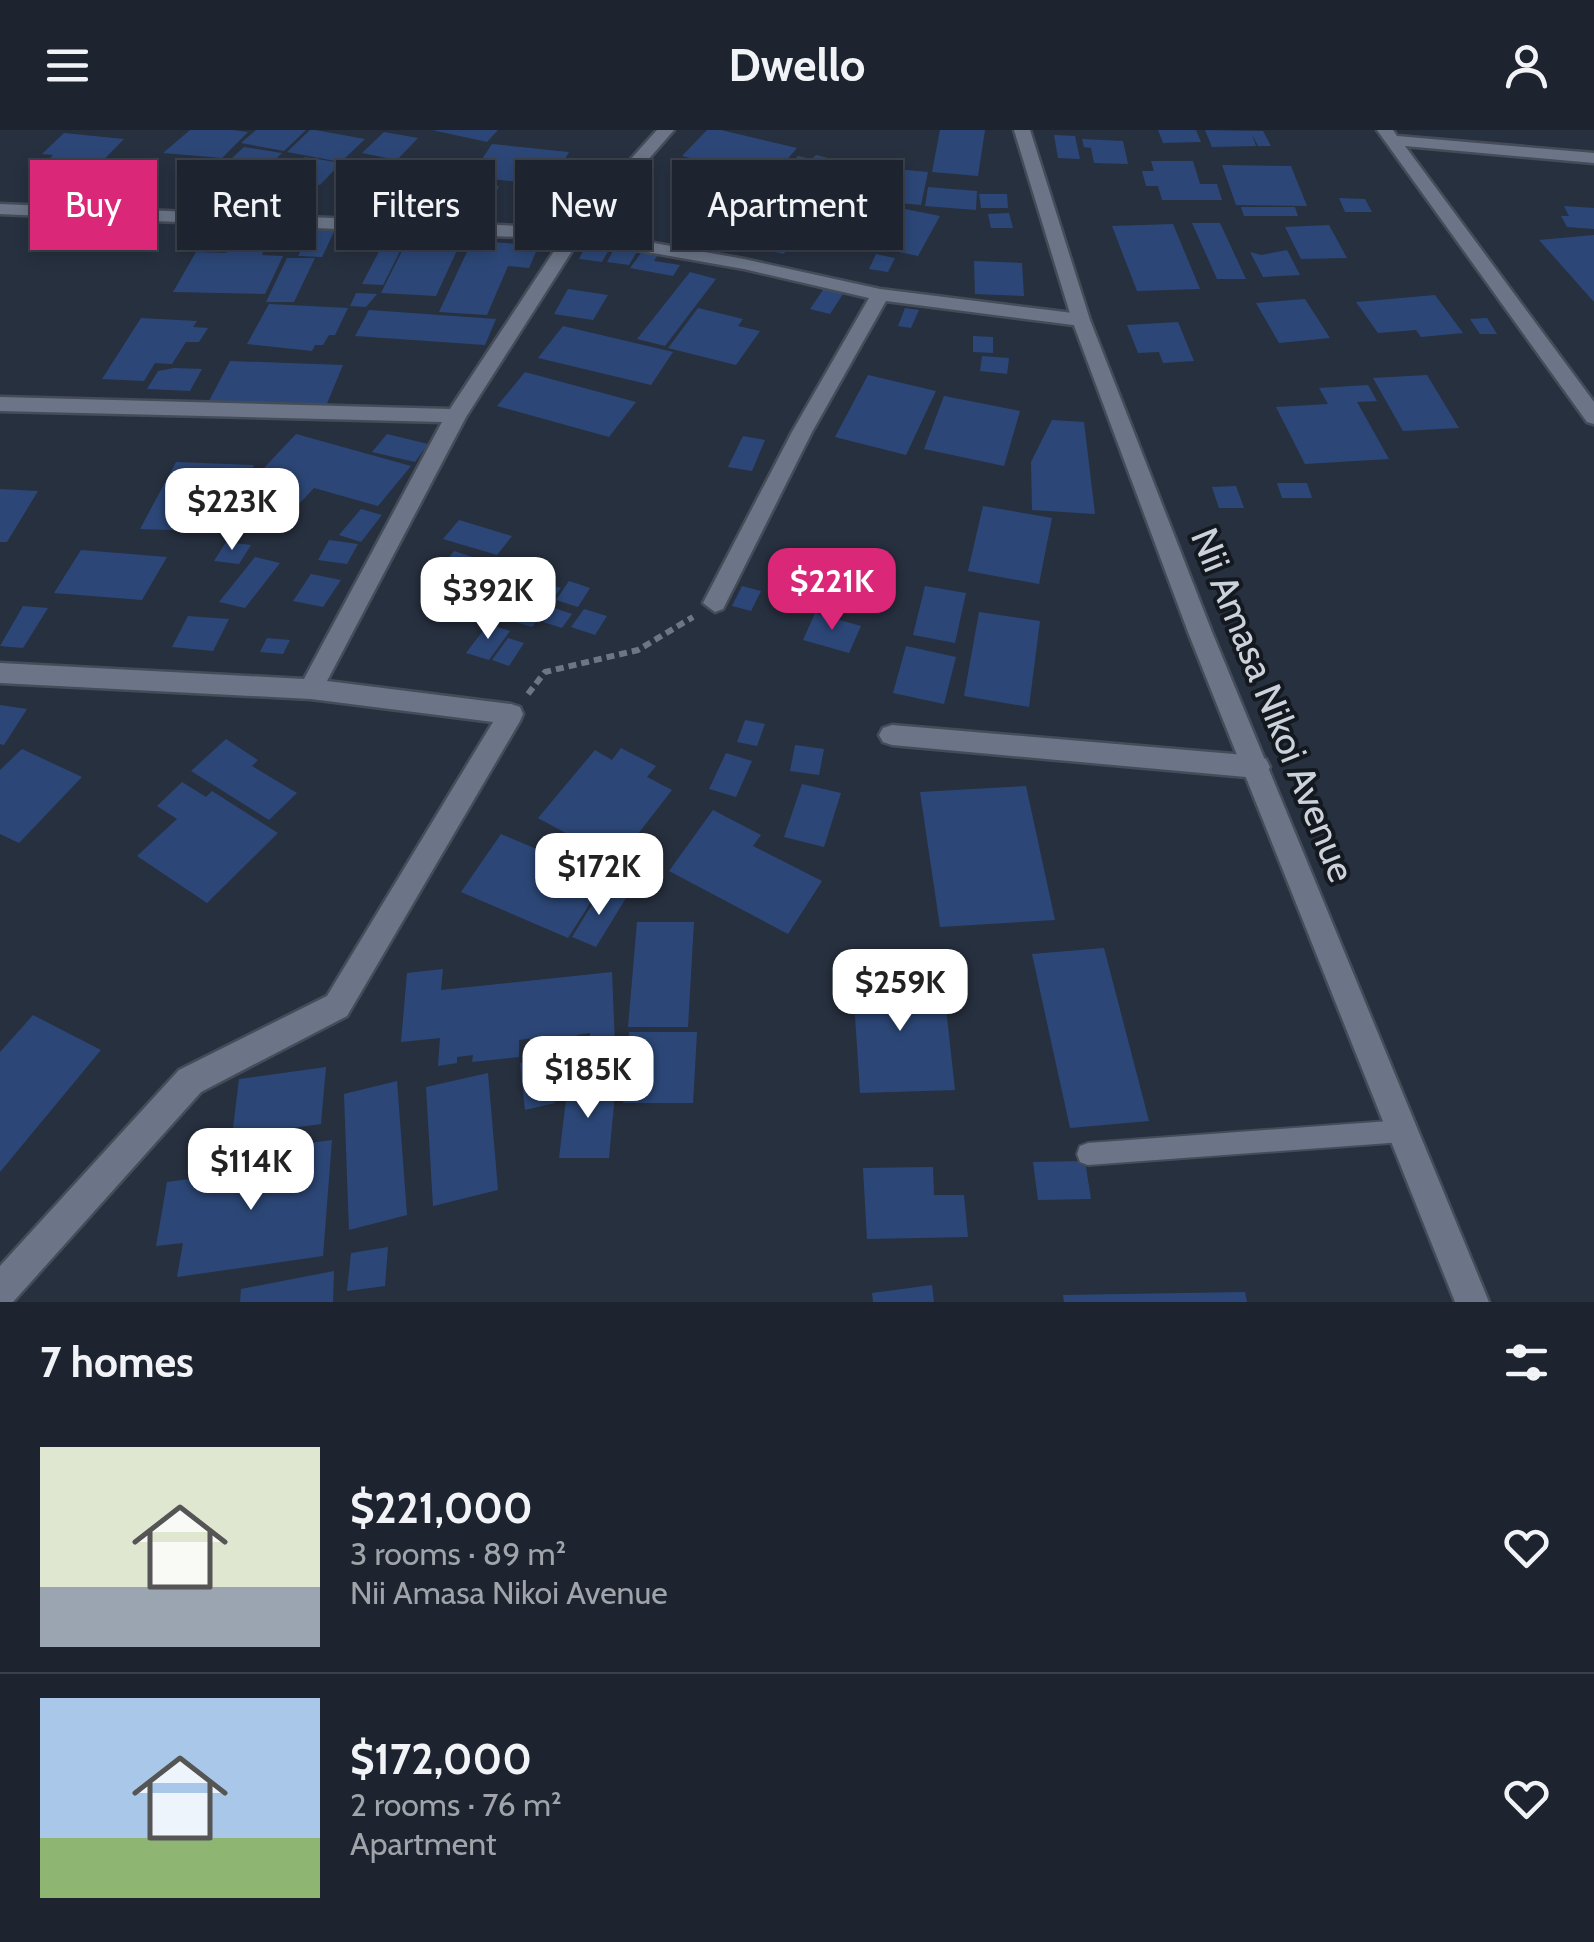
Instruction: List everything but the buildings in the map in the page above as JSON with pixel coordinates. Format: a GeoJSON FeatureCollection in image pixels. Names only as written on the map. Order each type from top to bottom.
{"type":"FeatureCollection","features":[{"type":"Feature","properties":{"kind":"street"},"geometry":{"type":"LineString","coordinates":[[639,160],[666,130]]}},
{"type":"Feature","properties":{"kind":"street"},"geometry":{"type":"LineString","coordinates":[[1013,130],[1022,131]]}},
{"type":"Feature","properties":{"kind":"street","name":"Nii Amasa Nikoi Avenue"},"geometry":{"type":"LineString","coordinates":[[1022,131],[1082,320],[1200,632],[1472,1302]]}},
{"type":"Feature","properties":{"kind":"street"},"geometry":{"type":"LineString","coordinates":[[1389,135],[1594,158]]}},
{"type":"Feature","properties":{"kind":"street"},"geometry":{"type":"LineString","coordinates":[[1389,135],[1594,417]]}},
{"type":"Feature","properties":{"kind":"street"},"geometry":{"type":"LineString","coordinates":[[0,209],[515,231]]}},
{"type":"Feature","properties":{"kind":"street"},"geometry":{"type":"LineString","coordinates":[[652,248],[880,295],[1082,320]]}},
{"type":"Feature","properties":{"kind":"street"},"geometry":{"type":"LineString","coordinates":[[311,689],[456,416],[564,250]]}},
{"type":"Feature","properties":{"kind":"street"},"geometry":{"type":"LineString","coordinates":[[715,604],[802,432],[880,295]]}},
{"type":"Feature","properties":{"kind":"street"},"geometry":{"type":"LineString","coordinates":[[0,404],[456,416]]}},
{"type":"Feature","properties":{"kind":"street"},"geometry":{"type":"LineString","coordinates":[[0,672],[311,689],[511,714],[337,1006],[190,1081],[1,1290]]}},
{"type":"Feature","properties":{"kind":"street"},"geometry":{"type":"LineString","coordinates":[[892,735],[1258,767]]}},
{"type":"Feature","properties":{"kind":"lane"},"geometry":{"type":"LineString","coordinates":[[1088,1154],[1404,1131]]}},
{"type":"Feature","properties":{"kind":"path"},"geometry":{"type":"LineString","coordinates":[[511,714],[546,672],[638,650],[715,604]]}}]}
